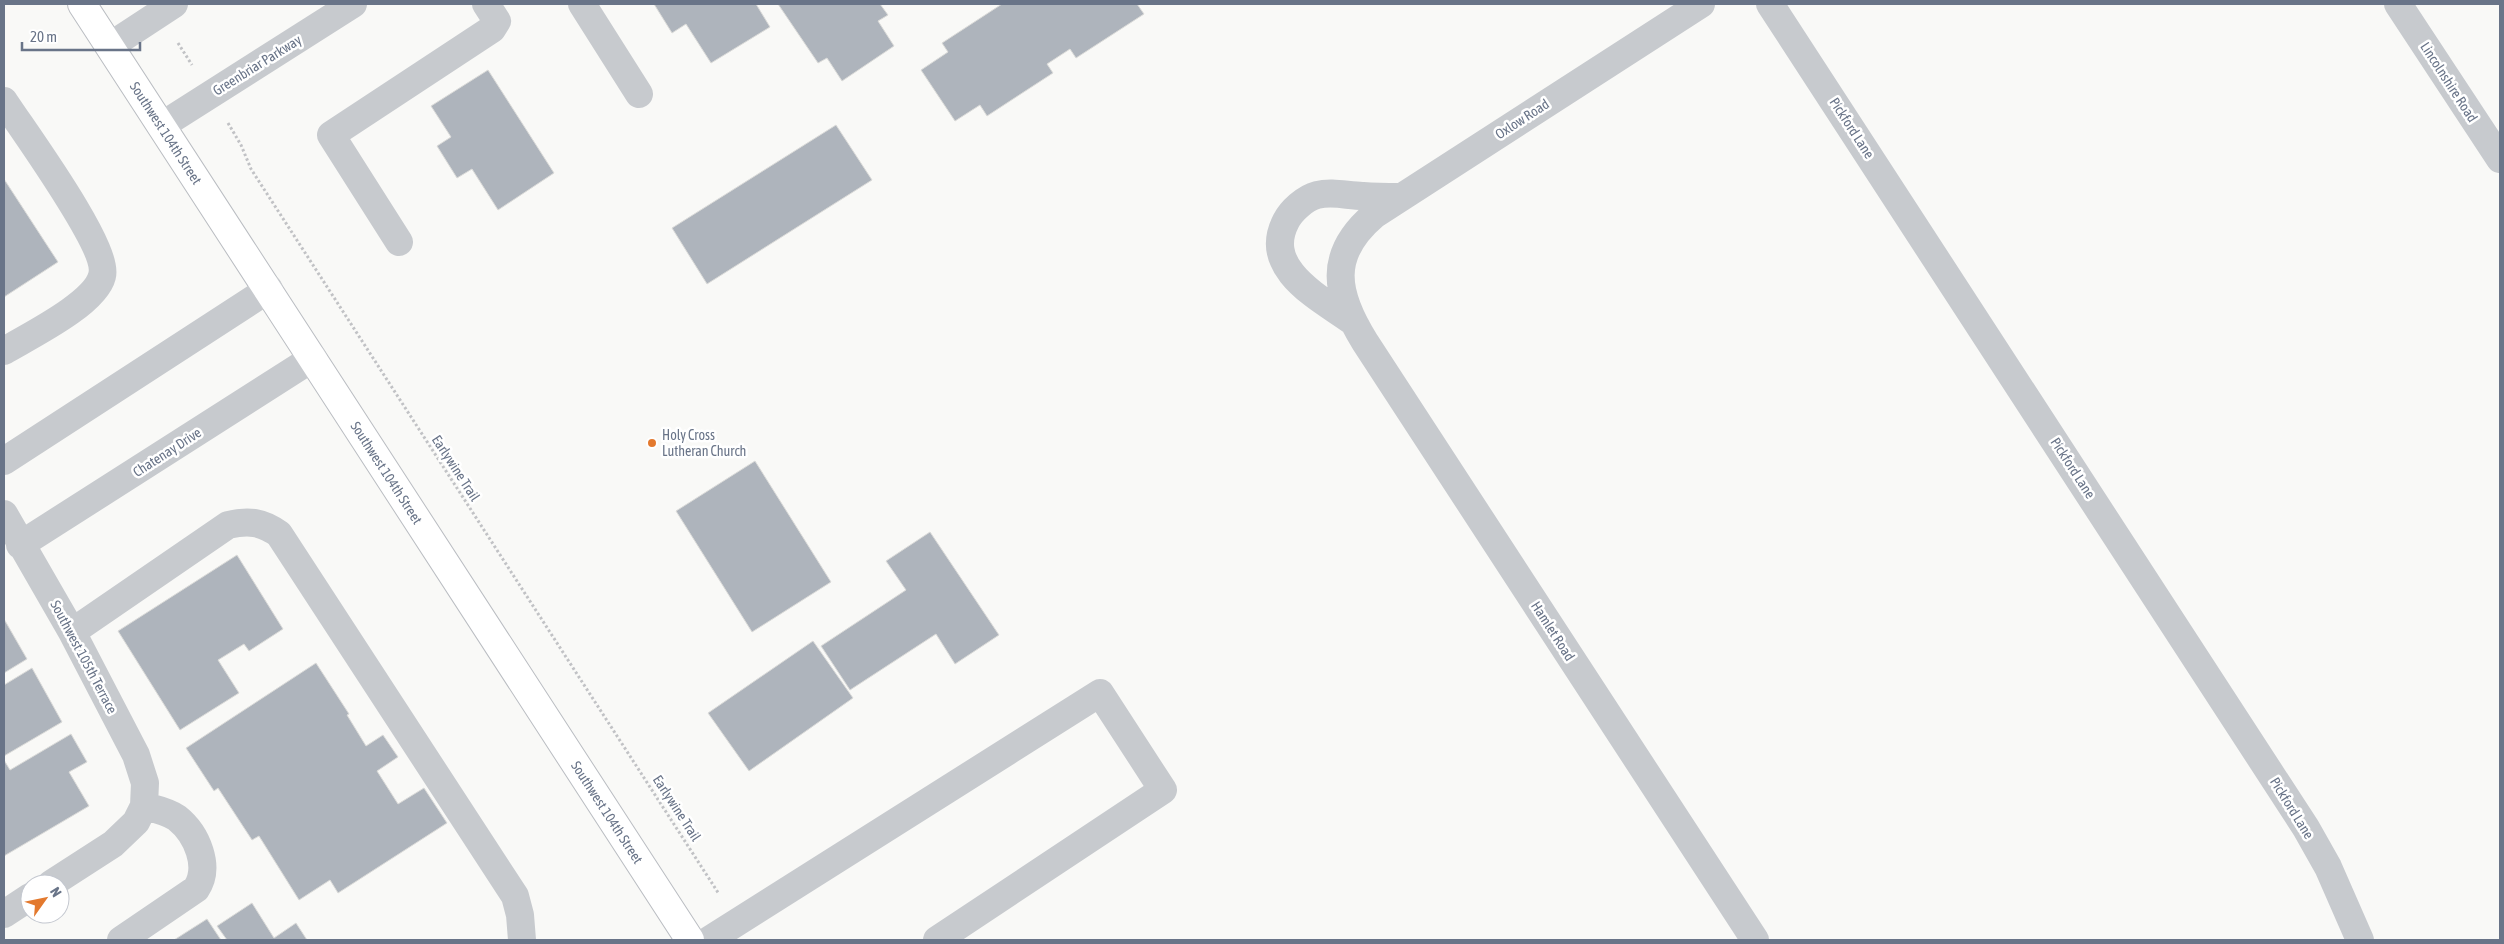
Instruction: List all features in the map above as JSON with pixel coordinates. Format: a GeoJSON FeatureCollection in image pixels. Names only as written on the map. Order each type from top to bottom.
{"type":"FeatureCollection","features":[{"type":"Feature","properties":{"kind":"main road","name":"Southwest 104th Street"},"geometry":{"type":"LineString","coordinates":[[82,4],[269,289],[690,940]]}},
{"type":"Feature","properties":{"kind":"street","name":"Greenbriar Parkway"},"geometry":{"type":"LineString","coordinates":[[161,126],[353,4]]}},
{"type":"Feature","properties":{"kind":"street"},"geometry":{"type":"LineString","coordinates":[[400,242],[331,135],[492,29],[497,21],[486,4]]}},
{"type":"Feature","properties":{"kind":"street"},"geometry":{"type":"LineString","coordinates":[[582,4],[639,94]]}},
{"type":"Feature","properties":{"kind":"street","name":"Oxlow Road"},"geometry":{"type":"LineString","coordinates":[[1350,241],[1363,224],[1401,197],[1701,4]]}},
{"type":"Feature","properties":{"kind":"street","name":"Pickford Lane"},"geometry":{"type":"LineString","coordinates":[[1770,4],[2306,828],[2328,867],[2360,940]]}},
{"type":"Feature","properties":{"kind":"street","name":"Lincolnshire Road"},"geometry":{"type":"LineString","coordinates":[[2398,4],[2500,159]]}},
{"type":"Feature","properties":{"kind":"street"},"geometry":{"type":"LineString","coordinates":[[110,46],[166,9]]}},
{"type":"Feature","properties":{"kind":"street"},"geometry":{"type":"LineString","coordinates":[[4,101],[90,232],[101,258],[103,275],[90,294],[72,310],[4,351]]}},
{"type":"Feature","properties":{"kind":"street","name":"Hamlet Road"},"geometry":{"type":"LineString","coordinates":[[1352,321],[1295,279],[1283,262],[1279,245],[1283,227],[1290,214],[1316,195],[1338,193],[1401,197]]}},
{"type":"Feature","properties":{"kind":"street","name":"Hamlet Road"},"geometry":{"type":"LineString","coordinates":[[1350,241],[1341,274],[1340,292],[1352,321],[1756,940]]}},
{"type":"Feature","properties":{"kind":"street"},"geometry":{"type":"LineString","coordinates":[[4,461],[269,289]]}},
{"type":"Feature","properties":{"kind":"street","name":"Chatenay Drive"},"geometry":{"type":"LineString","coordinates":[[20,545],[313,358]]}},
{"type":"Feature","properties":{"kind":"street","name":"Southwest 105th Terrace"},"geometry":{"type":"LineString","coordinates":[[4,514],[20,545],[72,632],[136,755],[145,784],[144,806]]}},
{"type":"Feature","properties":{"kind":"street"},"geometry":{"type":"LineString","coordinates":[[72,632],[228,525],[246,521],[266,525],[279,534],[515,896],[520,915],[522,940]]}},
{"type":"Feature","properties":{"kind":"street"},"geometry":{"type":"LineString","coordinates":[[709,940],[1100,693],[1163,790],[937,940]]}},
{"type":"Feature","properties":{"kind":"street"},"geometry":{"type":"LineString","coordinates":[[66,874],[113,844],[136,822],[144,806],[162,810],[178,819],[193,836],[204,867],[201,881],[196,889],[121,940]]}},
{"type":"Feature","properties":{"kind":"street"},"geometry":{"type":"LineString","coordinates":[[4,914],[20,904]]}},
{"type":"Feature","properties":{"kind":"path","name":"Earlywine Trail"},"geometry":{"type":"LineString","coordinates":[[166,9],[211,94],[241,144],[251,169],[738,922]]}},
{"type":"Feature","properties":{"kind":"building"},"geometry":{"type":"Polygon","coordinates":[[[654,4],[756,4],[770,27],[711,63],[686,24],[672,33],[654,4]]]}},
{"type":"Feature","properties":{"kind":"building"},"geometry":{"type":"Polygon","coordinates":[[[778,4],[880,4],[888,15],[878,21],[894,46],[842,81],[827,58],[818,63],[778,4]]]}},
{"type":"Feature","properties":{"kind":"building"},"geometry":{"type":"Polygon","coordinates":[[[1002,4],[1137,4],[1144,14],[1076,58],[1070,49],[1047,64],[1053,73],[987,116],[980,105],[955,121],[921,70],[948,52],[942,43],[1002,4]]]}},
{"type":"Feature","properties":{"kind":"building"},"geometry":{"type":"Polygon","coordinates":[[[488,70],[554,173],[498,210],[472,169],[457,178],[437,146],[451,137],[431,106],[488,70]]]}},
{"type":"Feature","properties":{"kind":"building"},"geometry":{"type":"Polygon","coordinates":[[[836,125],[872,180],[707,284],[672,228],[836,125]]]}},
{"type":"Feature","properties":{"kind":"building"},"geometry":{"type":"Polygon","coordinates":[[[4,179],[58,262],[4,297],[4,179]]]}},
{"type":"Feature","properties":{"kind":"building"},"geometry":{"type":"Polygon","coordinates":[[[755,461],[831,582],[752,632],[676,511],[755,461]]]}},
{"type":"Feature","properties":{"kind":"building"},"geometry":{"type":"Polygon","coordinates":[[[930,532],[999,635],[955,664],[936,634],[850,690],[821,646],[906,590],[886,561],[930,532]]]}},
{"type":"Feature","properties":{"kind":"building"},"geometry":{"type":"Polygon","coordinates":[[[237,555],[283,629],[249,651],[244,644],[218,660],[239,693],[180,730],[118,631],[237,555]]]}},
{"type":"Feature","properties":{"kind":"building"},"geometry":{"type":"Polygon","coordinates":[[[4,619],[27,659],[4,673],[4,619]]]}},
{"type":"Feature","properties":{"kind":"building"},"geometry":{"type":"Polygon","coordinates":[[[813,641],[853,698],[749,771],[708,713],[813,641]]]}},
{"type":"Feature","properties":{"kind":"building"},"geometry":{"type":"Polygon","coordinates":[[[316,663],[349,714],[347,715],[366,746],[383,735],[398,757],[377,771],[398,804],[424,788],[447,823],[338,893],[330,880],[299,900],[259,836],[252,840],[218,788],[214,791],[186,748],[316,663]]]}},
{"type":"Feature","properties":{"kind":"building"},"geometry":{"type":"Polygon","coordinates":[[[32,668],[62,722],[4,756],[4,685],[32,668]]]}},
{"type":"Feature","properties":{"kind":"building"},"geometry":{"type":"Polygon","coordinates":[[[71,734],[87,762],[69,772],[89,806],[4,856],[4,760],[10,770],[71,734]]]}},
{"type":"Feature","properties":{"kind":"building"},"geometry":{"type":"Polygon","coordinates":[[[252,903],[274,938],[296,923],[307,940],[227,940],[217,926],[252,903]]]}},
{"type":"Feature","properties":{"kind":"building"},"geometry":{"type":"Polygon","coordinates":[[[207,919],[221,940],[174,940],[207,919]]]}},
{"type":"Feature","properties":{"kind":"place","name":"Holy Cross Lutheran Church"},"geometry":{"type":"Point","coordinates":[652,443]}}]}
